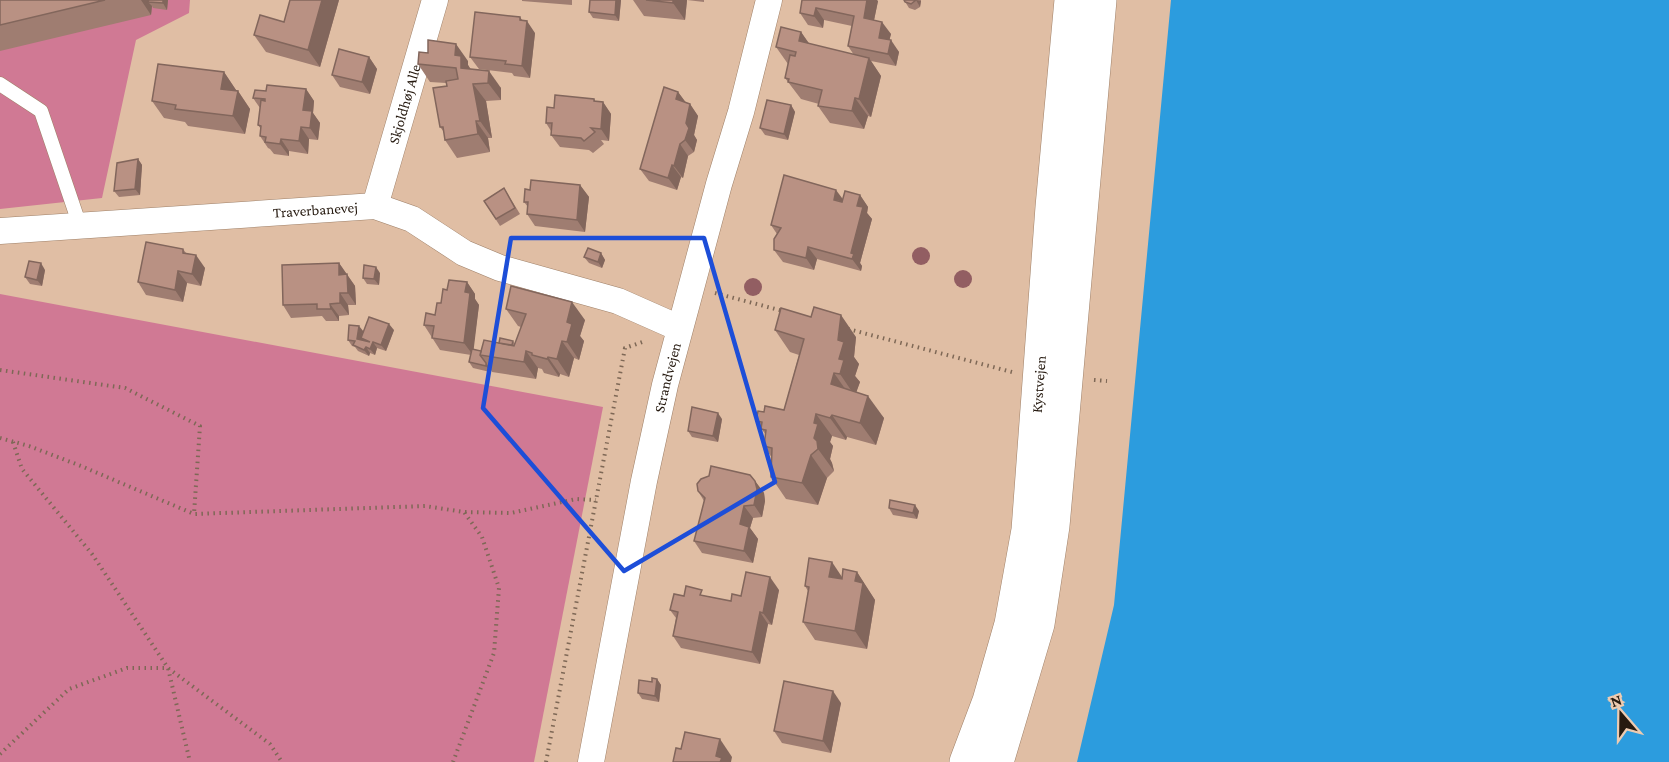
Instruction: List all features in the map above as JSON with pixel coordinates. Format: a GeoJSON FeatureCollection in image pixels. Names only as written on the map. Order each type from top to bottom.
{"type":"FeatureCollection","features":[{"type":"Feature","properties":{"kind":"main road","name":"Kystvejen"},"geometry":{"type":"LineString","coordinates":[[997,762],[1038,624],[1053,526],[1052,207],[1071,0]]}},
{"type":"Feature","properties":{"kind":"main road","name":"Kystvejen"},"geometry":{"type":"LineString","coordinates":[[966,762],[989,701],[1011,624],[1028,530],[1053,376],[1100,0]]}},
{"type":"Feature","properties":{"kind":"street","name":"Skjoldhøj Alle"},"geometry":{"type":"LineString","coordinates":[[375,206],[435,0]]}},
{"type":"Feature","properties":{"kind":"street","name":"Strandvejen"},"geometry":{"type":"LineString","coordinates":[[591,762],[644,481],[679,328],[741,112],[769,0]]}},
{"type":"Feature","properties":{"kind":"street","name":"Traverbanevej"},"geometry":{"type":"LineString","coordinates":[[0,231],[375,206],[412,219],[464,253],[500,268],[618,301],[679,328]]}},
{"type":"Feature","properties":{"kind":"lane"},"geometry":{"type":"LineString","coordinates":[[0,84],[41,111],[80,226]]}},
{"type":"Feature","properties":{"kind":"path"},"geometry":{"type":"LineString","coordinates":[[691,286],[783,311]]}},
{"type":"Feature","properties":{"kind":"path"},"geometry":{"type":"LineString","coordinates":[[841,327],[1003,372],[1107,381]]}},
{"type":"Feature","properties":{"kind":"path"},"geometry":{"type":"LineString","coordinates":[[546,762],[625,348],[679,328]]}},
{"type":"Feature","properties":{"kind":"path"},"geometry":{"type":"LineString","coordinates":[[0,370],[125,388],[200,426],[194,514]]}},
{"type":"Feature","properties":{"kind":"path"},"geometry":{"type":"LineString","coordinates":[[0,438],[29,446],[81,466],[194,514],[425,506],[464,512],[511,513],[576,499],[596,500]]}},
{"type":"Feature","properties":{"kind":"path"},"geometry":{"type":"LineString","coordinates":[[13,442],[22,469],[92,554],[168,668],[270,744],[282,762]]}},
{"type":"Feature","properties":{"kind":"path"},"geometry":{"type":"LineString","coordinates":[[453,762],[494,653],[499,588],[482,537],[464,512]]}},
{"type":"Feature","properties":{"kind":"path"},"geometry":{"type":"LineString","coordinates":[[0,754],[69,689],[127,668],[168,668]]}},
{"type":"Feature","properties":{"kind":"path"},"geometry":{"type":"LineString","coordinates":[[168,668],[190,762]]}},
{"type":"Feature","properties":{"kind":"highlighted area"},"geometry":{"type":"Polygon","coordinates":[[[511,238],[704,238],[775,482],[624,571],[483,408],[511,238]]]}},
{"type":"Feature","properties":{"kind":"shaded area"},"geometry":{"type":"Polygon","coordinates":[[[0,0],[190,0],[189,13],[136,40],[102,198],[0,209],[0,0]]]}},
{"type":"Feature","properties":{"kind":"shaded area"},"geometry":{"type":"Polygon","coordinates":[[[0,294],[603,407],[534,762],[0,762],[0,294]]]}},
{"type":"Feature","properties":{"kind":"water"},"geometry":{"type":"Polygon","coordinates":[[[1171,0],[1669,0],[1669,762],[1077,762],[1114,605],[1171,0]]]}},
{"type":"Feature","properties":{"kind":"building"},"geometry":{"type":"Polygon","coordinates":[[[0,0],[105,0],[0,25],[0,0]]]}},
{"type":"Feature","properties":{"kind":"building"},"geometry":{"type":"Polygon","coordinates":[[[149,0],[163,0],[163,3],[148,2],[149,0]]]}},
{"type":"Feature","properties":{"kind":"building"},"geometry":{"type":"Polygon","coordinates":[[[290,0],[322,0],[308,50],[254,35],[260,15],[284,22],[290,0]]]}},
{"type":"Feature","properties":{"kind":"building"},"geometry":{"type":"Polygon","coordinates":[[[590,0],[616,0],[615,15],[589,12],[590,0]]]}},
{"type":"Feature","properties":{"kind":"building"},"geometry":{"type":"Polygon","coordinates":[[[646,0],[673,0],[673,3],[646,0]]]}},
{"type":"Feature","properties":{"kind":"building"},"geometry":{"type":"Polygon","coordinates":[[[802,0],[867,0],[864,18],[882,22],[879,38],[891,40],[888,54],[848,46],[854,16],[816,8],[814,16],[800,13],[802,0]]]}},
{"type":"Feature","properties":{"kind":"building"},"geometry":{"type":"Polygon","coordinates":[[[904,0],[916,0],[911,4],[904,0]]]}},
{"type":"Feature","properties":{"kind":"building"},"geometry":{"type":"Polygon","coordinates":[[[475,12],[520,17],[520,20],[527,21],[522,66],[505,64],[506,61],[470,57],[475,12]]]}},
{"type":"Feature","properties":{"kind":"building"},"geometry":{"type":"Polygon","coordinates":[[[781,27],[801,32],[799,41],[869,58],[859,99],[855,98],[852,111],[818,106],[822,90],[788,82],[789,79],[785,78],[790,55],[795,56],[796,52],[776,47],[781,27]]]}},
{"type":"Feature","properties":{"kind":"building"},"geometry":{"type":"Polygon","coordinates":[[[428,40],[456,44],[455,55],[461,56],[461,68],[489,71],[488,83],[473,84],[480,121],[476,121],[478,134],[445,140],[443,127],[440,127],[433,88],[447,86],[446,81],[458,79],[456,68],[418,64],[419,52],[428,53],[428,40]]]}},
{"type":"Feature","properties":{"kind":"building"},"geometry":{"type":"Polygon","coordinates":[[[339,49],[369,57],[362,82],[332,75],[339,49]]]}},
{"type":"Feature","properties":{"kind":"building"},"geometry":{"type":"Polygon","coordinates":[[[158,64],[224,72],[221,89],[238,91],[233,116],[175,109],[176,105],[152,101],[158,64]]]}},
{"type":"Feature","properties":{"kind":"building"},"geometry":{"type":"Polygon","coordinates":[[[267,85],[306,89],[303,110],[312,111],[310,128],[301,127],[299,141],[281,139],[280,144],[265,142],[266,137],[260,136],[261,126],[258,125],[261,100],[265,101],[265,99],[253,98],[255,90],[266,91],[267,85]]]}},
{"type":"Feature","properties":{"kind":"building"},"geometry":{"type":"Polygon","coordinates":[[[664,87],[678,92],[676,99],[690,104],[686,123],[689,128],[685,140],[680,144],[668,178],[640,169],[664,87]]]}},
{"type":"Feature","properties":{"kind":"building"},"geometry":{"type":"Polygon","coordinates":[[[555,95],[603,102],[601,129],[591,128],[595,132],[584,141],[581,138],[551,135],[552,123],[546,123],[547,107],[554,108],[555,95]]]}},
{"type":"Feature","properties":{"kind":"building"},"geometry":{"type":"Polygon","coordinates":[[[767,100],[791,105],[784,134],[760,128],[767,100]]]}},
{"type":"Feature","properties":{"kind":"building"},"geometry":{"type":"Polygon","coordinates":[[[138,159],[135,189],[114,191],[117,163],[138,159]]]}},
{"type":"Feature","properties":{"kind":"building"},"geometry":{"type":"Polygon","coordinates":[[[784,175],[836,190],[834,200],[842,202],[845,191],[860,195],[857,206],[863,207],[851,253],[854,254],[852,259],[808,247],[806,258],[774,250],[774,239],[781,228],[771,225],[784,175]]]}},
{"type":"Feature","properties":{"kind":"building"},"geometry":{"type":"Polygon","coordinates":[[[531,180],[580,185],[577,220],[527,214],[528,202],[524,202],[525,189],[530,190],[531,180]]]}},
{"type":"Feature","properties":{"kind":"building"},"geometry":{"type":"Polygon","coordinates":[[[504,188],[515,208],[496,219],[484,201],[504,188]]]}},
{"type":"Feature","properties":{"kind":"building"},"geometry":{"type":"Polygon","coordinates":[[[146,242],[183,249],[183,253],[196,255],[192,274],[178,271],[175,290],[138,282],[146,242]]]}},
{"type":"Feature","properties":{"kind":"building"},"geometry":{"type":"Polygon","coordinates":[[[588,248],[601,253],[598,262],[584,257],[588,248]]]}},
{"type":"Feature","properties":{"kind":"building"},"geometry":{"type":"Polygon","coordinates":[[[29,261],[41,263],[37,280],[25,277],[29,261]]]}},
{"type":"Feature","properties":{"kind":"building"},"geometry":{"type":"Polygon","coordinates":[[[339,263],[339,275],[347,274],[348,293],[340,293],[340,303],[330,304],[331,309],[317,309],[317,304],[283,305],[282,265],[339,263]]]}},
{"type":"Feature","properties":{"kind":"building"},"geometry":{"type":"Polygon","coordinates":[[[364,265],[376,267],[374,279],[363,278],[364,265]]]}},
{"type":"Feature","properties":{"kind":"building"},"geometry":{"type":"Polygon","coordinates":[[[449,280],[467,282],[465,292],[470,293],[464,343],[432,338],[434,326],[424,325],[426,313],[435,315],[437,303],[441,303],[443,289],[447,290],[449,280]]]}},
{"type":"Feature","properties":{"kind":"building"},"geometry":{"type":"Polygon","coordinates":[[[511,286],[572,302],[567,322],[572,324],[567,342],[562,341],[557,359],[548,357],[547,359],[526,351],[524,362],[480,355],[484,340],[514,346],[526,314],[506,309],[511,286]]]}},
{"type":"Feature","properties":{"kind":"building"},"geometry":{"type":"Polygon","coordinates":[[[814,307],[841,315],[838,340],[844,342],[839,359],[844,360],[840,374],[834,373],[831,384],[868,396],[860,423],[832,415],[830,418],[816,414],[814,423],[818,424],[814,438],[818,449],[811,455],[802,483],[771,477],[772,448],[764,446],[766,430],[761,429],[762,422],[756,421],[758,411],[764,412],[765,406],[784,410],[804,339],[775,330],[781,308],[811,317],[814,307]]]}},
{"type":"Feature","properties":{"kind":"building"},"geometry":{"type":"Polygon","coordinates":[[[369,317],[389,324],[381,345],[373,342],[370,349],[366,347],[364,350],[353,345],[355,341],[348,340],[349,325],[359,326],[357,339],[370,342],[361,338],[369,317]]]}},
{"type":"Feature","properties":{"kind":"building"},"geometry":{"type":"Polygon","coordinates":[[[500,338],[513,341],[512,345],[499,343],[500,338]]]}},
{"type":"Feature","properties":{"kind":"building"},"geometry":{"type":"Polygon","coordinates":[[[472,349],[481,351],[480,355],[486,366],[469,362],[472,349]]]}},
{"type":"Feature","properties":{"kind":"building"},"geometry":{"type":"Polygon","coordinates":[[[692,407],[718,413],[713,436],[688,431],[692,407]]]}},
{"type":"Feature","properties":{"kind":"building"},"geometry":{"type":"Polygon","coordinates":[[[711,466],[750,475],[755,481],[757,489],[754,505],[744,506],[740,524],[749,527],[744,551],[694,541],[705,498],[698,491],[697,484],[701,479],[709,476],[711,466]]]}},
{"type":"Feature","properties":{"kind":"building"},"geometry":{"type":"Polygon","coordinates":[[[890,500],[915,505],[913,513],[889,508],[890,500]]]}},
{"type":"Feature","properties":{"kind":"building"},"geometry":{"type":"Polygon","coordinates":[[[809,558],[832,562],[829,577],[842,579],[843,569],[857,572],[855,581],[863,583],[855,631],[803,622],[809,587],[805,586],[809,558]]]}},
{"type":"Feature","properties":{"kind":"building"},"geometry":{"type":"Polygon","coordinates":[[[746,572],[770,577],[752,652],[673,636],[678,612],[670,610],[674,594],[684,596],[686,586],[702,590],[700,595],[731,601],[732,594],[741,596],[746,572]]]}},
{"type":"Feature","properties":{"kind":"building"},"geometry":{"type":"Polygon","coordinates":[[[652,678],[657,679],[655,696],[638,693],[639,680],[652,682],[652,678]]]}},
{"type":"Feature","properties":{"kind":"building"},"geometry":{"type":"Polygon","coordinates":[[[784,681],[833,691],[823,741],[774,731],[784,681]]]}},
{"type":"Feature","properties":{"kind":"building"},"geometry":{"type":"Polygon","coordinates":[[[685,732],[720,739],[716,756],[722,758],[720,762],[673,762],[676,748],[681,749],[685,732]]]}}]}
